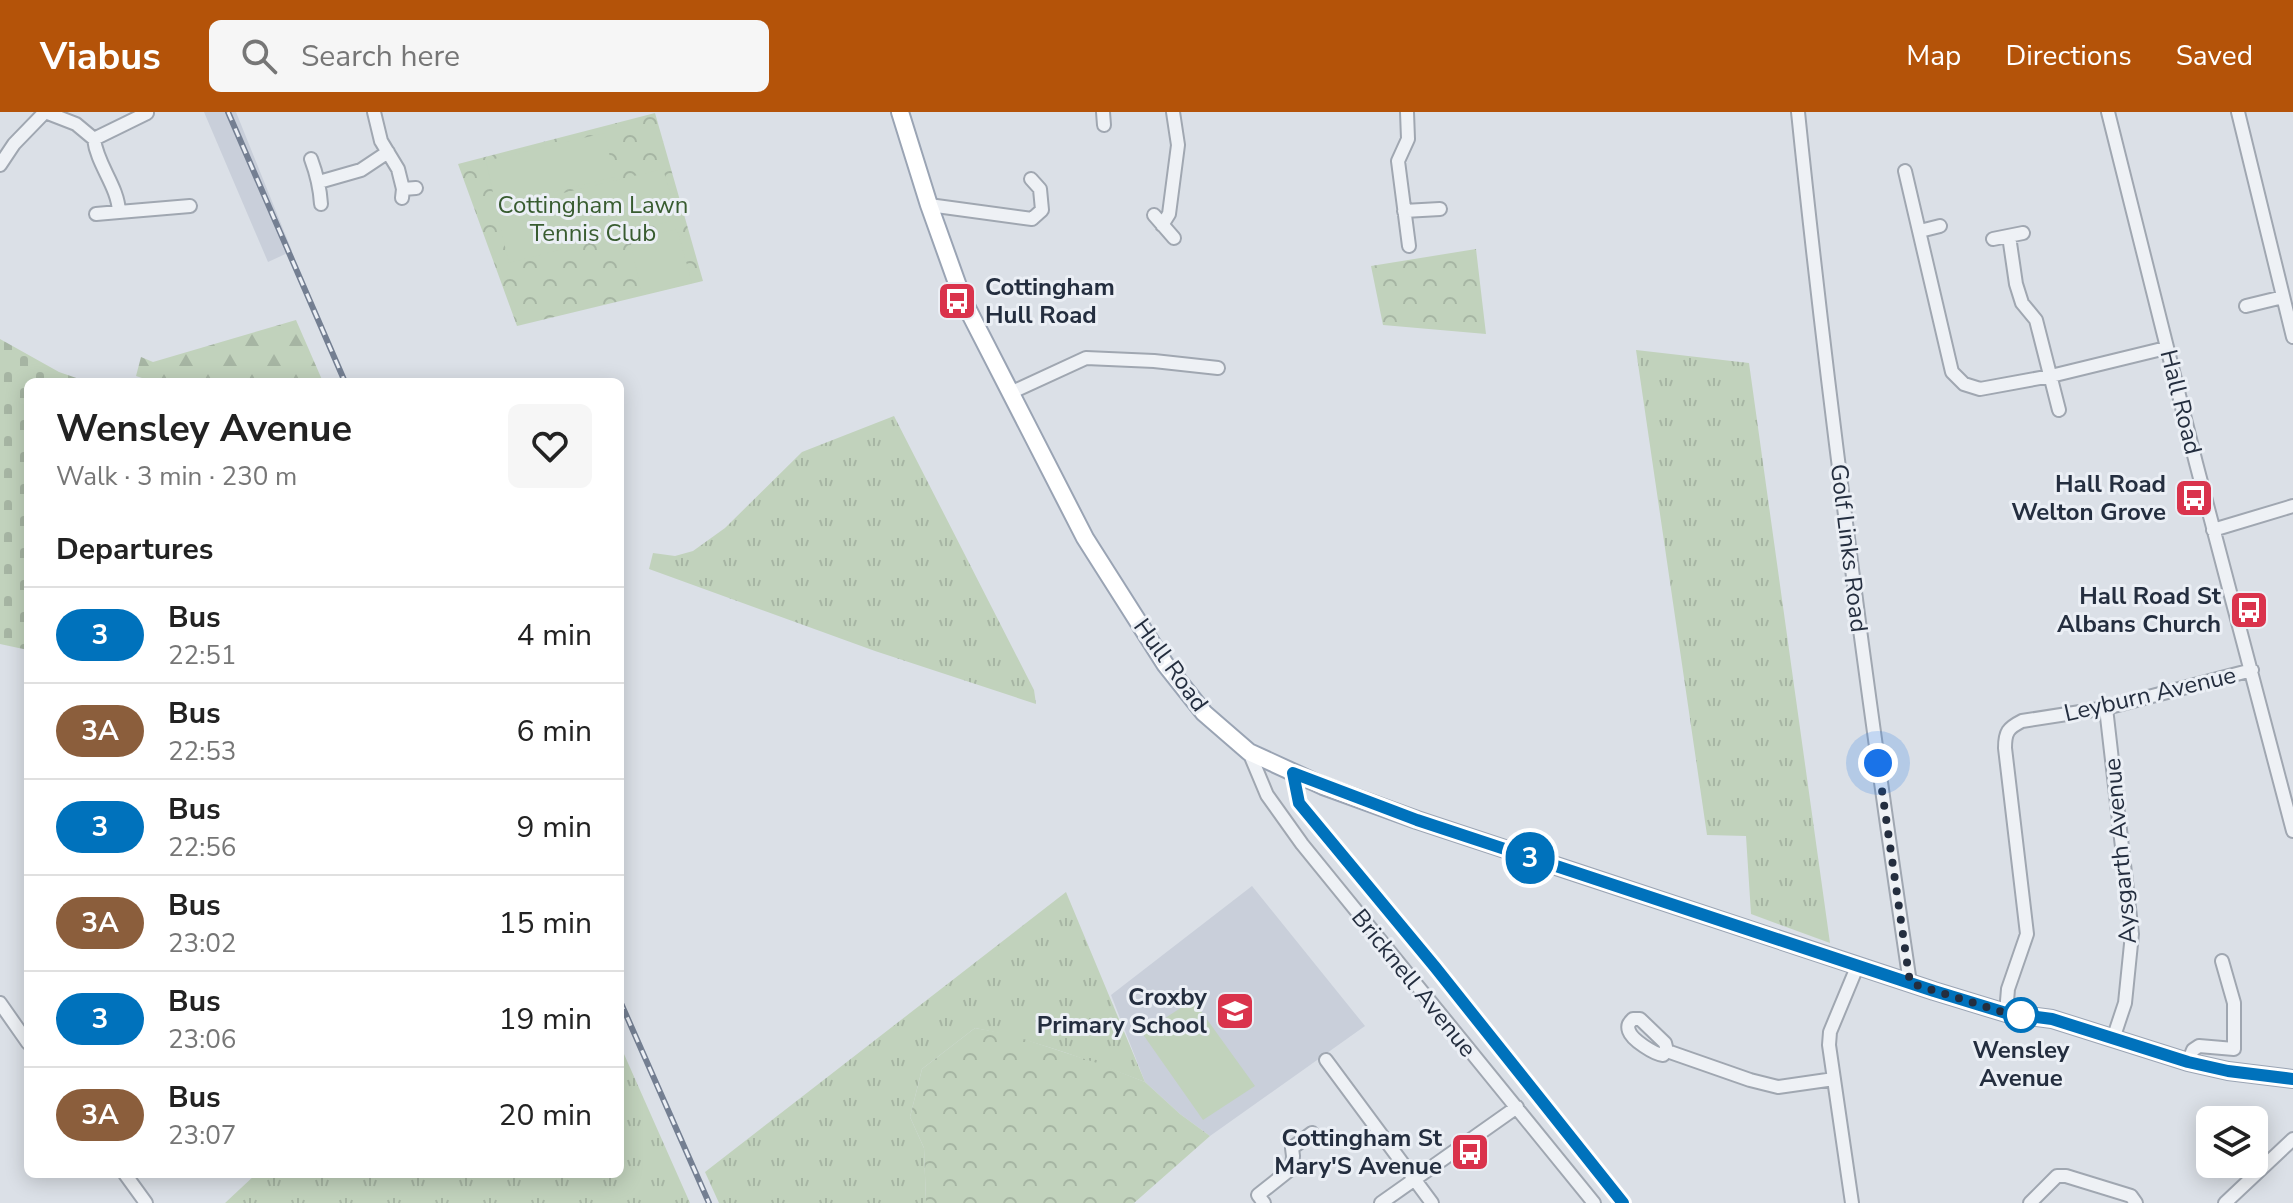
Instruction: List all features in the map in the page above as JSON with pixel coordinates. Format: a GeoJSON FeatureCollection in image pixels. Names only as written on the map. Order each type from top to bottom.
{"type":"FeatureCollection","features":[{"type":"Feature","properties":{"kind":"main road","name":"Hull Road"},"geometry":{"type":"LineString","coordinates":[[900,112],[963,300],[1085,538],[1165,664],[1204,713],[1249,752],[1293,773],[1444,829],[1857,967],[2006,1013],[2052,1019],[2188,1062],[2228,1071],[2293,1076]]}},
{"type":"Feature","properties":{"kind":"street"},"geometry":{"type":"LineString","coordinates":[[0,165],[14,144],[45,112],[76,124],[94,139],[95,152],[119,201],[119,212]]}},
{"type":"Feature","properties":{"kind":"street"},"geometry":{"type":"LineString","coordinates":[[374,112],[381,141],[398,169],[407,192]]}},
{"type":"Feature","properties":{"kind":"street"},"geometry":{"type":"LineString","coordinates":[[1173,112],[1178,145],[1169,214],[1158,220],[1174,238]]}},
{"type":"Feature","properties":{"kind":"street"},"geometry":{"type":"LineString","coordinates":[[1407,112],[1408,139],[1398,161],[1409,246]]}},
{"type":"Feature","properties":{"kind":"street","name":"Golf Links Road"},"geometry":{"type":"LineString","coordinates":[[1798,112],[1818,306],[1845,518],[1910,983]]}},
{"type":"Feature","properties":{"kind":"street","name":"Hall Road"},"geometry":{"type":"LineString","coordinates":[[2108,112],[2166,348],[2293,831]]}},
{"type":"Feature","properties":{"kind":"street"},"geometry":{"type":"LineString","coordinates":[[2238,112],[2287,300],[2293,337]]}},
{"type":"Feature","properties":{"kind":"street"},"geometry":{"type":"LineString","coordinates":[[94,139],[149,116]]}},
{"type":"Feature","properties":{"kind":"street"},"geometry":{"type":"LineString","coordinates":[[319,182],[361,170],[388,152]]}},
{"type":"Feature","properties":{"kind":"street"},"geometry":{"type":"LineString","coordinates":[[311,159],[319,182],[321,204]]}},
{"type":"Feature","properties":{"kind":"street"},"geometry":{"type":"LineString","coordinates":[[1905,171],[1952,372],[1964,384],[1980,389],[2051,376],[2166,348]]}},
{"type":"Feature","properties":{"kind":"street"},"geometry":{"type":"LineString","coordinates":[[929,205],[1032,219],[1042,210],[1040,189],[1031,179]]}},
{"type":"Feature","properties":{"kind":"street"},"geometry":{"type":"LineString","coordinates":[[96,214],[190,206]]}},
{"type":"Feature","properties":{"kind":"street"},"geometry":{"type":"LineString","coordinates":[[1404,211],[1440,209]]}},
{"type":"Feature","properties":{"kind":"street"},"geometry":{"type":"LineString","coordinates":[[1920,231],[1940,226]]}},
{"type":"Feature","properties":{"kind":"street"},"geometry":{"type":"LineString","coordinates":[[1993,239],[2016,235],[2016,284],[2022,303],[2036,320],[2059,410]]}},
{"type":"Feature","properties":{"kind":"street"},"geometry":{"type":"LineString","coordinates":[[2246,306],[2287,300]]}},
{"type":"Feature","properties":{"kind":"street"},"geometry":{"type":"LineString","coordinates":[[1010,393],[1086,358],[1154,361],[1218,369]]}},
{"type":"Feature","properties":{"kind":"street"},"geometry":{"type":"LineString","coordinates":[[2213,530],[2293,506]]}},
{"type":"Feature","properties":{"kind":"street","name":"Leyburn Avenue"},"geometry":{"type":"LineString","coordinates":[[2006,1013],[2008,989],[2027,934],[2005,734],[2011,726],[2022,721],[2106,708],[2252,670]]}},
{"type":"Feature","properties":{"kind":"street","name":"Aysgarth Avenue"},"geometry":{"type":"LineString","coordinates":[[2106,708],[2132,934],[2125,1003],[2113,1039]]}},
{"type":"Feature","properties":{"kind":"street","name":"Bricknell Avenue"},"geometry":{"type":"LineString","coordinates":[[1249,752],[1267,795],[1302,844],[1594,1203]]}},
{"type":"Feature","properties":{"kind":"street","name":"Bricknell Avenue"},"geometry":{"type":"LineString","coordinates":[[1293,773],[1299,803],[1435,967],[1623,1203]]}},
{"type":"Feature","properties":{"kind":"street"},"geometry":{"type":"LineString","coordinates":[[2188,1062],[2193,1050],[2199,1046],[2234,1049],[2234,1003],[2222,961]]}},
{"type":"Feature","properties":{"kind":"street"},"geometry":{"type":"LineString","coordinates":[[1852,1203],[1829,1045],[1830,1035],[1857,967]]}},
{"type":"Feature","properties":{"kind":"street"},"geometry":{"type":"LineString","coordinates":[[0,1003],[24,1037]]}},
{"type":"Feature","properties":{"kind":"street"},"geometry":{"type":"LineString","coordinates":[[1667,1051],[1778,1087],[1834,1079]]}},
{"type":"Feature","properties":{"kind":"street"},"geometry":{"type":"LineString","coordinates":[[1326,1066],[1432,1203]]}},
{"type":"Feature","properties":{"kind":"street"},"geometry":{"type":"LineString","coordinates":[[1381,1203],[1517,1107]]}},
{"type":"Feature","properties":{"kind":"street"},"geometry":{"type":"LineString","coordinates":[[1261,1199],[1292,1168],[1292,1148],[1312,1133]]}},
{"type":"Feature","properties":{"kind":"street"},"geometry":{"type":"LineString","coordinates":[[2225,1203],[2293,1139]]}},
{"type":"Feature","properties":{"kind":"street"},"geometry":{"type":"LineString","coordinates":[[2030,1203],[2057,1176],[2066,1176],[2131,1196],[2136,1203]]}},
{"type":"Feature","properties":{"kind":"street"},"geometry":{"type":"LineString","coordinates":[[128,1178],[146,1203]]}},
{"type":"Feature","properties":{"kind":"shaded area"},"geometry":{"type":"Polygon","coordinates":[[[204,112],[236,112],[292,251],[268,262],[204,112]]]}},
{"type":"Feature","properties":{"kind":"shaded area","name":"Croxby Primary School"},"geometry":{"type":"Polygon","coordinates":[[[1252,886],[1365,1026],[1210,1136],[1145,1082],[1111,995],[1252,886]]]}},
{"type":"Feature","properties":{"kind":"green space","name":"Cottingham Lawn Tennis Club"},"geometry":{"type":"Polygon","coordinates":[[[655,113],[703,281],[517,326],[458,164],[655,113]]]}},
{"type":"Feature","properties":{"kind":"green space"},"geometry":{"type":"Polygon","coordinates":[[[604,133],[615,177],[496,206],[486,161],[604,133]]]}},
{"type":"Feature","properties":{"kind":"green space"},"geometry":{"type":"Polygon","coordinates":[[[663,169],[678,219],[509,263],[496,209],[663,169]]]}},
{"type":"Feature","properties":{"kind":"green space"},"geometry":{"type":"Polygon","coordinates":[[[677,229],[692,283],[642,295],[630,240],[677,229]]]}},
{"type":"Feature","properties":{"kind":"green space"},"geometry":{"type":"Polygon","coordinates":[[[1476,249],[1486,334],[1383,325],[1371,266],[1476,249]]]}},
{"type":"Feature","properties":{"kind":"green space"},"geometry":{"type":"Polygon","coordinates":[[[296,320],[321,378],[136,376],[141,357],[153,362],[296,320]]]}},
{"type":"Feature","properties":{"kind":"green space"},"geometry":{"type":"Polygon","coordinates":[[[0,339],[59,372],[76,378],[24,378],[24,649],[0,644],[0,339]]]}},
{"type":"Feature","properties":{"kind":"green space"},"geometry":{"type":"Polygon","coordinates":[[[1636,350],[1749,363],[1830,943],[1751,914],[1746,836],[1707,835],[1636,350]]]}},
{"type":"Feature","properties":{"kind":"green space"},"geometry":{"type":"Polygon","coordinates":[[[894,416],[1034,690],[1036,704],[875,651],[649,569],[653,553],[675,556],[693,551],[725,528],[802,452],[894,416]]]}},
{"type":"Feature","properties":{"kind":"green space"},"geometry":{"type":"Polygon","coordinates":[[[1066,892],[1145,1082],[1040,1044],[975,1028],[922,1069],[910,1117],[924,1148],[926,1203],[719,1203],[705,1172],[1066,892]]]}},
{"type":"Feature","properties":{"kind":"green space"},"geometry":{"type":"Polygon","coordinates":[[[1193,1000],[1255,1086],[1203,1120],[1142,1033],[1193,1000]]]}},
{"type":"Feature","properties":{"kind":"green space"},"geometry":{"type":"Polygon","coordinates":[[[975,1028],[1008,1034],[1145,1082],[1210,1136],[1134,1203],[926,1203],[924,1148],[910,1117],[922,1069],[975,1028]]]}},
{"type":"Feature","properties":{"kind":"green space"},"geometry":{"type":"Polygon","coordinates":[[[624,1054],[690,1203],[225,1203],[252,1178],[624,1178],[624,1054]]]}},
{"type":"Feature","properties":{"kind":"railway"},"geometry":{"type":"LineString","coordinates":[[228,112],[343,378]]}},
{"type":"Feature","properties":{"kind":"railway"},"geometry":{"type":"LineString","coordinates":[[624,1010],[709,1203]]}},
{"type":"Feature","properties":{"kind":"bus line","name":"3"},"geometry":{"type":"LineString","coordinates":[[1623,1203],[1435,967],[1299,803],[1293,773],[1417,820],[1934,991],[2006,1013],[2052,1019],[2188,1062],[2228,1071],[2293,1079]]}},
{"type":"Feature","properties":{"kind":"place","name":"Cottingham Hull Road"},"geometry":{"type":"Point","coordinates":[957,301]}},
{"type":"Feature","properties":{"kind":"place","name":"Hall Road Welton Grove"},"geometry":{"type":"Point","coordinates":[2194,498]}},
{"type":"Feature","properties":{"kind":"place","name":"Hall Road St Albans Church"},"geometry":{"type":"Point","coordinates":[2249,610]}},
{"type":"Feature","properties":{"kind":"place","name":"Croxby Primary School"},"geometry":{"type":"Point","coordinates":[1235,1011]}},
{"type":"Feature","properties":{"kind":"place","name":"Wensley Avenue"},"geometry":{"type":"Point","coordinates":[2021,1015]}},
{"type":"Feature","properties":{"kind":"place","name":"Cottingham St Mary'S Avenue"},"geometry":{"type":"Point","coordinates":[1470,1152]}},
{"type":"Feature","properties":{"kind":"route"},"geometry":{"type":"LineString","coordinates":[[1878,763],[1910,983],[2006,1013],[2029,1016],[2021,1015]]}}]}
